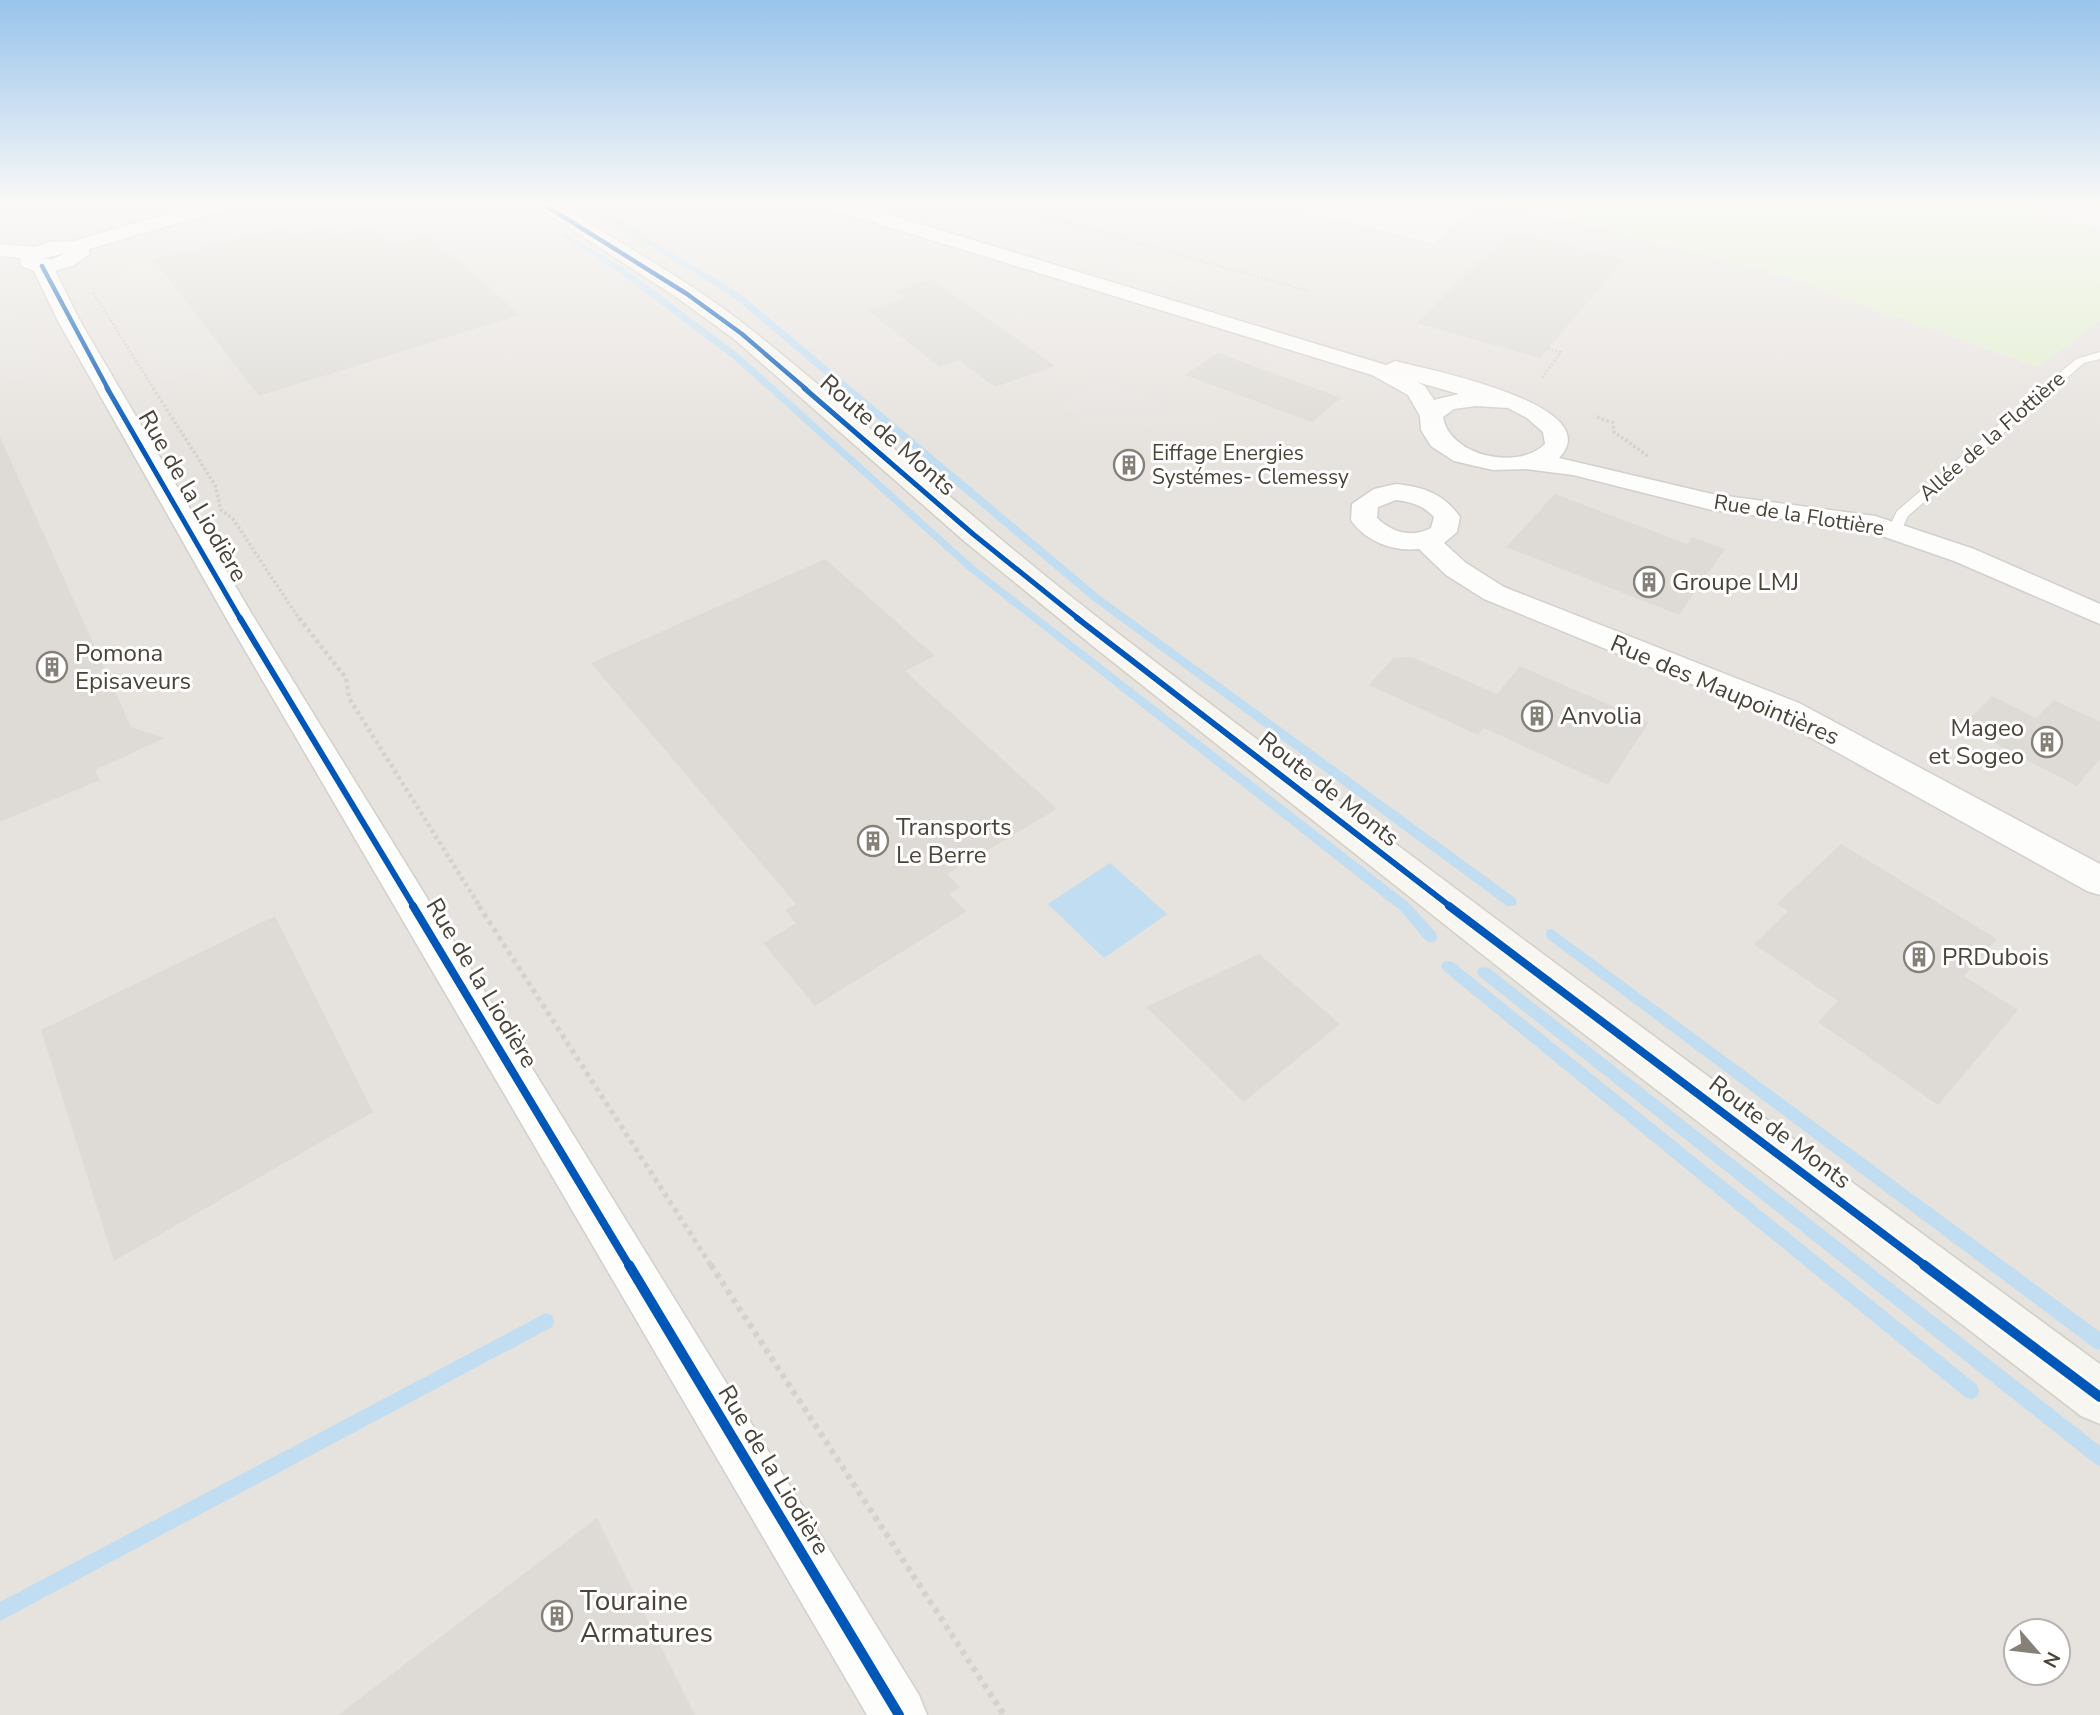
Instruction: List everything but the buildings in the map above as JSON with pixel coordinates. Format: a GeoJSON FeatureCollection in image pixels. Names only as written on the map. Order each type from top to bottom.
{"type":"FeatureCollection","features":[{"type":"Feature","properties":{"kind":"main road","name":"Route de Monts"},"geometry":{"type":"LineString","coordinates":[[671,284],[742,334],[973,534],[1105,640],[1560,991],[2100,1397]]}},
{"type":"Feature","properties":{"kind":"street","name":"Rue de la Liodière"},"geometry":{"type":"LineString","coordinates":[[51,284],[69,321],[239,616],[899,1715]]}},
{"type":"Feature","properties":{"kind":"street"},"geometry":{"type":"LineString","coordinates":[[1100,284],[1340,356],[1406,383],[1423,399],[1432,416],[1431,427],[1438,438],[1447,477],[1443,509],[1448,525],[1444,532],[1425,540]]}},
{"type":"Feature","properties":{"kind":"street"},"geometry":{"type":"LineString","coordinates":[[1340,356],[1380,363],[1514,402],[1546,418],[1556,429],[1558,440],[1553,450],[1528,462]]}},
{"type":"Feature","properties":{"kind":"street"},"geometry":{"type":"LineString","coordinates":[[1432,416],[1440,407],[1454,401],[1483,398],[1514,402]]}},
{"type":"Feature","properties":{"kind":"street"},"geometry":{"type":"LineString","coordinates":[[1558,440],[1650,482],[1712,502]]}},
{"type":"Feature","properties":{"kind":"street","name":"Rue de la Flottière"},"geometry":{"type":"LineString","coordinates":[[1425,540],[1411,541],[1382,535],[1371,528],[1363,512],[1368,502],[1383,494],[1500,463],[1528,462],[1573,467],[1712,502],[1838,517],[1895,530],[1964,555],[2100,615]]}},
{"type":"Feature","properties":{"kind":"street","name":"Rue des Maupointières"},"geometry":{"type":"LineString","coordinates":[[1425,540],[1463,574],[1494,593],[1787,712],[2100,881]]}},
{"type":"Feature","properties":{"kind":"lane","name":"Allée de la Flottière"},"geometry":{"type":"LineString","coordinates":[[1895,530],[1902,514],[2080,361],[2100,355]]}},
{"type":"Feature","properties":{"kind":"path"},"geometry":{"type":"LineString","coordinates":[[1283,284],[1308,291]]}},
{"type":"Feature","properties":{"kind":"path"},"geometry":{"type":"LineString","coordinates":[[93,293],[215,485],[221,510],[233,519],[314,640],[346,678],[349,698],[538,1001],[1004,1715]]}},
{"type":"Feature","properties":{"kind":"path"},"geometry":{"type":"LineString","coordinates":[[1542,378],[1561,352],[1548,349]]}},
{"type":"Feature","properties":{"kind":"shaded area"},"geometry":{"type":"Polygon","coordinates":[[[0,284],[1806,284],[2038,367],[2100,320],[2100,1715],[0,1715],[0,284]]]}},
{"type":"Feature","properties":{"kind":"shaded area"},"geometry":{"type":"Polygon","coordinates":[[[0,284],[1,284],[47,372],[0,386],[0,284]]]}},
{"type":"Feature","properties":{"kind":"shaded area"},"geometry":{"type":"Polygon","coordinates":[[[115,284],[173,284],[231,358],[165,381],[100,288],[115,284]]]}},
{"type":"Feature","properties":{"kind":"shaded area"},"geometry":{"type":"Polygon","coordinates":[[[1171,284],[1278,284],[1306,292],[1279,316],[1171,284]]]}},
{"type":"Feature","properties":{"kind":"shaded area"},"geometry":{"type":"Polygon","coordinates":[[[1099,376],[1181,409],[1169,417],[1181,422],[1192,414],[1300,456],[1281,473],[1254,462],[1233,478],[1167,450],[1178,441],[1135,424],[1121,433],[1054,405],[1099,376]]]}},
{"type":"Feature","properties":{"kind":"shaded area"},"geometry":{"type":"Polygon","coordinates":[[[1307,503],[1340,584],[1256,589],[1238,534],[1279,532],[1269,506],[1307,503]]]}},
{"type":"Feature","properties":{"kind":"shaded area"},"geometry":{"type":"Polygon","coordinates":[[[206,744],[232,798],[69,870],[61,851],[45,858],[51,878],[0,901],[0,830],[206,744]]]}},
{"type":"Feature","properties":{"kind":"shaded area"},"geometry":{"type":"Polygon","coordinates":[[[430,1097],[522,1260],[249,1441],[199,1305],[181,1243],[430,1097]]]}},
{"type":"Feature","properties":{"kind":"shaded area"},"geometry":{"type":"Polygon","coordinates":[[[601,1359],[655,1455],[315,1715],[155,1715],[141,1673],[601,1359]]]}},
{"type":"Feature","properties":{"kind":"green space"},"geometry":{"type":"Polygon","coordinates":[[[1806,284],[2100,284],[2100,320],[2038,367],[1806,284]]]}},
{"type":"Feature","properties":{"kind":"water"},"geometry":{"type":"Polygon","coordinates":[[[1110,863],[1167,914],[1104,958],[1048,904],[1110,863]]]}},
{"type":"Feature","properties":{"kind":"waterway"},"geometry":{"type":"LineString","coordinates":[[640,284],[738,358],[971,568],[1405,907],[1431,937]]}},
{"type":"Feature","properties":{"kind":"waterway"},"geometry":{"type":"LineString","coordinates":[[718,284],[735,294],[1095,597],[1511,902]]}},
{"type":"Feature","properties":{"kind":"waterway"},"geometry":{"type":"LineString","coordinates":[[1552,934],[2100,1342]]}},
{"type":"Feature","properties":{"kind":"waterway"},"geometry":{"type":"LineString","coordinates":[[1448,966],[1971,1391]]}},
{"type":"Feature","properties":{"kind":"waterway"},"geometry":{"type":"LineString","coordinates":[[1484,972],[2100,1457]]}},
{"type":"Feature","properties":{"kind":"waterway"},"geometry":{"type":"LineString","coordinates":[[0,1612],[546,1321]]}},
{"type":"Feature","properties":{"kind":"cycle path"},"geometry":{"type":"LineString","coordinates":[[51,284],[69,321],[239,616],[899,1715]]}},
{"type":"Feature","properties":{"kind":"cycle path"},"geometry":{"type":"LineString","coordinates":[[671,284],[742,334],[973,534],[1105,640],[1560,991],[2100,1397]]}},
{"type":"Feature","properties":{"kind":"place","name":"Eiffage Energies Systémes- Clemessy"},"geometry":{"type":"Point","coordinates":[1129,465]}},
{"type":"Feature","properties":{"kind":"place","name":"Groupe LMJ"},"geometry":{"type":"Point","coordinates":[1649,582]}},
{"type":"Feature","properties":{"kind":"place","name":"Pomona Episaveurs"},"geometry":{"type":"Point","coordinates":[52,667]}},
{"type":"Feature","properties":{"kind":"place","name":"Anvolia"},"geometry":{"type":"Point","coordinates":[1537,716]}},
{"type":"Feature","properties":{"kind":"place","name":"Mageo et Sogeo"},"geometry":{"type":"Point","coordinates":[2047,742]}},
{"type":"Feature","properties":{"kind":"place","name":"Transports Le Berre"},"geometry":{"type":"Point","coordinates":[873,841]}},
{"type":"Feature","properties":{"kind":"place","name":"PRDubois"},"geometry":{"type":"Point","coordinates":[1919,957]}},
{"type":"Feature","properties":{"kind":"place","name":"Touraine Armatures"},"geometry":{"type":"Point","coordinates":[557,1616]}}]}
